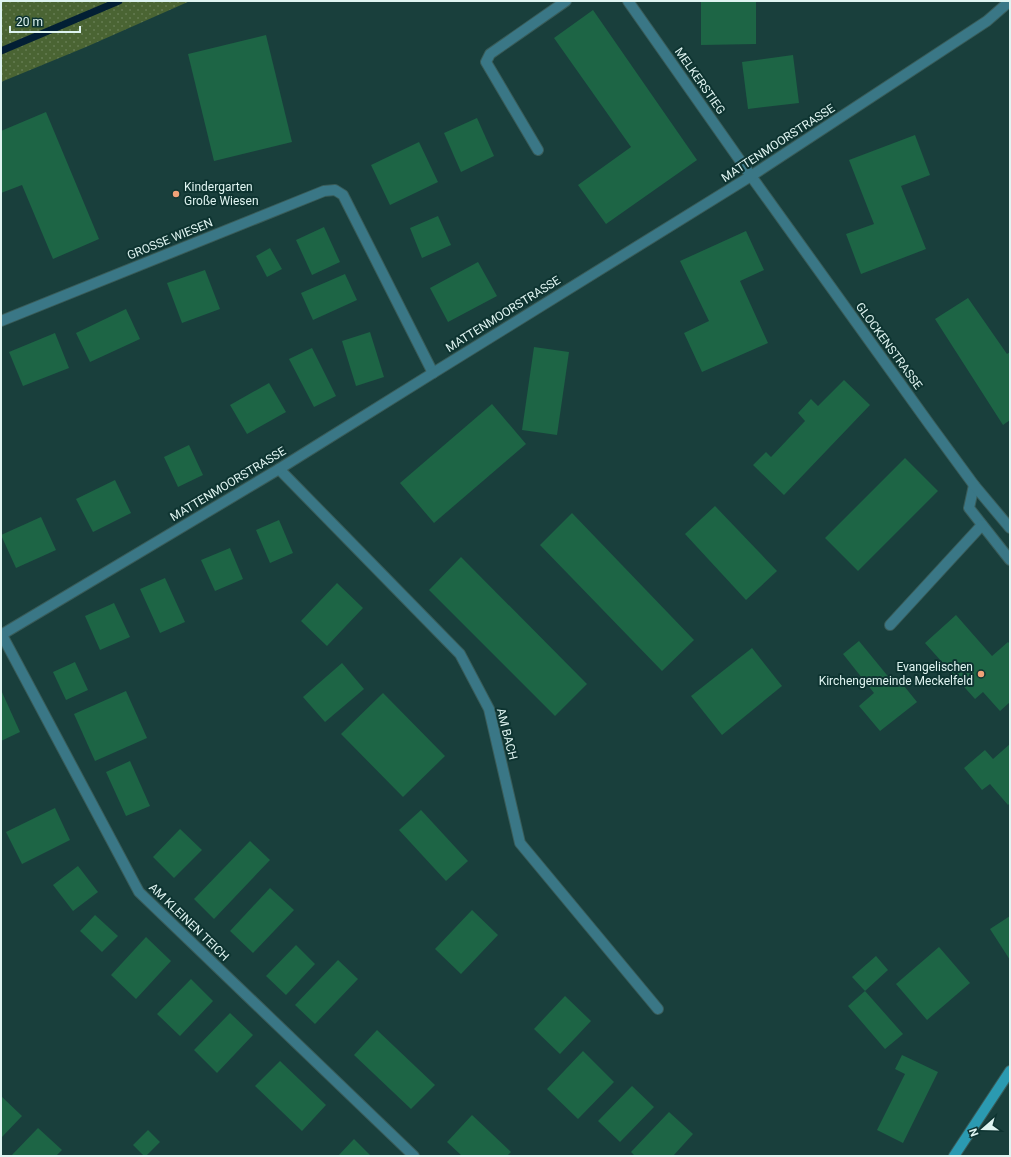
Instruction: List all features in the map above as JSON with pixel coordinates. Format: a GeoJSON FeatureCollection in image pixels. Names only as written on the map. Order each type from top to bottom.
{"type":"FeatureCollection","features":[{"type":"Feature","properties":{"kind":"street"},"geometry":{"type":"LineString","coordinates":[[538,150],[486,62],[490,54],[566,1]]}},
{"type":"Feature","properties":{"kind":"street","name":"MELKERSTIEG"},"geometry":{"type":"LineString","coordinates":[[628,1],[751,176]]}},
{"type":"Feature","properties":{"kind":"street","name":"MATTENMOORSTRASSE"},"geometry":{"type":"LineString","coordinates":[[1,635],[279,469],[751,176],[987,21],[1010,2]]}},
{"type":"Feature","properties":{"kind":"street","name":"GLOCKENSTRASSE"},"geometry":{"type":"LineString","coordinates":[[751,176],[974,485],[1010,528]]}},
{"type":"Feature","properties":{"kind":"street","name":"GROSSE WIESEN"},"geometry":{"type":"LineString","coordinates":[[1,320],[324,191],[335,190],[343,195],[432,373]]}},
{"type":"Feature","properties":{"kind":"street","name":"AM BACH"},"geometry":{"type":"LineString","coordinates":[[279,469],[460,654],[489,709],[520,842],[658,1010]]}},
{"type":"Feature","properties":{"kind":"street"},"geometry":{"type":"LineString","coordinates":[[974,485],[969,508],[1010,560]]}},
{"type":"Feature","properties":{"kind":"street"},"geometry":{"type":"LineString","coordinates":[[890,625],[982,525]]}},
{"type":"Feature","properties":{"kind":"street","name":"AM KLEINEN TEICH"},"geometry":{"type":"LineString","coordinates":[[1,635],[139,892],[414,1156]]}},
{"type":"Feature","properties":{"kind":"street"},"geometry":{"type":"LineString","coordinates":[[954,1156],[1010,1070]]}},
{"type":"Feature","properties":{"kind":"green space"},"geometry":{"type":"Polygon","coordinates":[[[1,1],[190,1],[86,47],[1,82],[1,1]]]}},
{"type":"Feature","properties":{"kind":"building"},"geometry":{"type":"Polygon","coordinates":[[[701,1],[756,1],[756,44],[701,45],[701,1]]]}},
{"type":"Feature","properties":{"kind":"building"},"geometry":{"type":"Polygon","coordinates":[[[593,10],[697,160],[606,224],[578,185],[631,147],[554,38],[593,10]]]}},
{"type":"Feature","properties":{"kind":"building"},"geometry":{"type":"Polygon","coordinates":[[[266,35],[292,142],[214,161],[188,54],[266,35]]]}},
{"type":"Feature","properties":{"kind":"building"},"geometry":{"type":"Polygon","coordinates":[[[793,55],[799,103],[748,109],[742,62],[793,55]]]}},
{"type":"Feature","properties":{"kind":"building"},"geometry":{"type":"Polygon","coordinates":[[[46,112],[99,239],[53,259],[22,185],[1,193],[1,131],[46,112]]]}},
{"type":"Feature","properties":{"kind":"building"},"geometry":{"type":"Polygon","coordinates":[[[477,118],[494,156],[461,172],[444,133],[477,118]]]}},
{"type":"Feature","properties":{"kind":"building"},"geometry":{"type":"Polygon","coordinates":[[[915,135],[930,175],[901,186],[926,249],[861,274],[846,234],[874,224],[849,160],[915,135]]]}},
{"type":"Feature","properties":{"kind":"building"},"geometry":{"type":"Polygon","coordinates":[[[419,142],[438,182],[390,205],[371,165],[419,142]]]}},
{"type":"Feature","properties":{"kind":"building"},"geometry":{"type":"Polygon","coordinates":[[[438,216],[451,245],[422,258],[410,228],[438,216]]]}},
{"type":"Feature","properties":{"kind":"building"},"geometry":{"type":"Polygon","coordinates":[[[324,227],[340,262],[312,275],[296,240],[324,227]]]}},
{"type":"Feature","properties":{"kind":"building"},"geometry":{"type":"Polygon","coordinates":[[[746,231],[764,270],[740,281],[768,343],[702,372],[684,333],[709,321],[680,261],[746,231]]]}},
{"type":"Feature","properties":{"kind":"building"},"geometry":{"type":"Polygon","coordinates":[[[270,248],[282,269],[267,277],[256,256],[270,248]]]}},
{"type":"Feature","properties":{"kind":"building"},"geometry":{"type":"Polygon","coordinates":[[[478,262],[497,296],[448,322],[430,288],[478,262]]]}},
{"type":"Feature","properties":{"kind":"building"},"geometry":{"type":"Polygon","coordinates":[[[205,270],[220,309],[182,323],[167,283],[205,270]]]}},
{"type":"Feature","properties":{"kind":"building"},"geometry":{"type":"Polygon","coordinates":[[[345,274],[357,300],[313,320],[301,293],[345,274]]]}},
{"type":"Feature","properties":{"kind":"building"},"geometry":{"type":"Polygon","coordinates":[[[968,298],[1007,354],[1010,352],[1010,420],[1003,425],[935,319],[968,298]]]}},
{"type":"Feature","properties":{"kind":"building"},"geometry":{"type":"Polygon","coordinates":[[[126,309],[140,339],[90,362],[76,333],[126,309]]]}},
{"type":"Feature","properties":{"kind":"building"},"geometry":{"type":"Polygon","coordinates":[[[370,332],[384,377],[356,386],[342,341],[370,332]]]}},
{"type":"Feature","properties":{"kind":"building"},"geometry":{"type":"Polygon","coordinates":[[[55,333],[69,368],[23,386],[9,352],[55,333]]]}},
{"type":"Feature","properties":{"kind":"building"},"geometry":{"type":"Polygon","coordinates":[[[534,347],[569,352],[557,435],[522,430],[534,347]]]}},
{"type":"Feature","properties":{"kind":"building"},"geometry":{"type":"Polygon","coordinates":[[[312,348],[336,396],[314,407],[289,359],[312,348]]]}},
{"type":"Feature","properties":{"kind":"building"},"geometry":{"type":"Polygon","coordinates":[[[844,380],[870,405],[784,495],[753,465],[766,452],[771,457],[805,421],[798,413],[811,399],[818,406],[844,380]]]}},
{"type":"Feature","properties":{"kind":"building"},"geometry":{"type":"Polygon","coordinates":[[[269,383],[286,412],[247,434],[230,405],[269,383]]]}},
{"type":"Feature","properties":{"kind":"building"},"geometry":{"type":"Polygon","coordinates":[[[492,404],[526,444],[434,523],[400,483],[492,404]]]}},
{"type":"Feature","properties":{"kind":"building"},"geometry":{"type":"Polygon","coordinates":[[[189,445],[203,475],[178,487],[164,457],[189,445]]]}},
{"type":"Feature","properties":{"kind":"building"},"geometry":{"type":"Polygon","coordinates":[[[905,458],[938,491],[858,571],[825,538],[905,458]]]}},
{"type":"Feature","properties":{"kind":"building"},"geometry":{"type":"Polygon","coordinates":[[[115,480],[131,513],[93,532],[76,499],[115,480]]]}},
{"type":"Feature","properties":{"kind":"building"},"geometry":{"type":"Polygon","coordinates":[[[715,506],[777,571],[746,600],[685,534],[715,506]]]}},
{"type":"Feature","properties":{"kind":"building"},"geometry":{"type":"Polygon","coordinates":[[[572,513],[694,640],[662,671],[540,545],[572,513]]]}},
{"type":"Feature","properties":{"kind":"building"},"geometry":{"type":"Polygon","coordinates":[[[41,517],[56,550],[16,568],[1,535],[41,517]]]}},
{"type":"Feature","properties":{"kind":"building"},"geometry":{"type":"Polygon","coordinates":[[[279,520],[293,553],[270,563],[256,530],[279,520]]]}},
{"type":"Feature","properties":{"kind":"building"},"geometry":{"type":"Polygon","coordinates":[[[230,548],[243,579],[215,591],[201,560],[230,548]]]}},
{"type":"Feature","properties":{"kind":"building"},"geometry":{"type":"Polygon","coordinates":[[[461,557],[587,684],[555,716],[429,590],[461,557]]]}},
{"type":"Feature","properties":{"kind":"building"},"geometry":{"type":"Polygon","coordinates":[[[165,578],[185,622],[160,633],[140,589],[165,578]]]}},
{"type":"Feature","properties":{"kind":"building"},"geometry":{"type":"Polygon","coordinates":[[[337,583],[363,608],[327,646],[301,621],[337,583]]]}},
{"type":"Feature","properties":{"kind":"building"},"geometry":{"type":"Polygon","coordinates":[[[114,603],[130,637],[100,650],[85,616],[114,603]]]}},
{"type":"Feature","properties":{"kind":"building","name":"Evangelischen Kirchengemeinde Meckelfeld"},"geometry":{"type":"Polygon","coordinates":[[[956,615],[992,656],[1008,642],[1010,644],[1010,702],[1000,711],[983,692],[975,699],[925,643],[956,615]]]}},
{"type":"Feature","properties":{"kind":"building"},"geometry":{"type":"Polygon","coordinates":[[[859,641],[891,680],[896,676],[917,702],[880,731],[859,706],[874,693],[843,654],[859,641]]]}},
{"type":"Feature","properties":{"kind":"building"},"geometry":{"type":"Polygon","coordinates":[[[752,648],[782,686],[722,735],[691,696],[752,648]]]}},
{"type":"Feature","properties":{"kind":"building"},"geometry":{"type":"Polygon","coordinates":[[[75,662],[88,690],[66,700],[53,672],[75,662]]]}},
{"type":"Feature","properties":{"kind":"building"},"geometry":{"type":"Polygon","coordinates":[[[342,663],[364,689],[325,722],[303,697],[342,663]]]}},
{"type":"Feature","properties":{"kind":"building"},"geometry":{"type":"Polygon","coordinates":[[[1,690],[20,732],[1,741],[1,690]]]}},
{"type":"Feature","properties":{"kind":"building"},"geometry":{"type":"Polygon","coordinates":[[[126,691],[147,738],[95,761],[74,714],[126,691]]]}},
{"type":"Feature","properties":{"kind":"building"},"geometry":{"type":"Polygon","coordinates":[[[383,693],[445,756],[403,797],[341,734],[383,693]]]}},
{"type":"Feature","properties":{"kind":"building"},"geometry":{"type":"Polygon","coordinates":[[[1010,744],[1010,803],[1008,805],[990,784],[982,790],[964,768],[985,750],[993,759],[1010,744]]]}},
{"type":"Feature","properties":{"kind":"building"},"geometry":{"type":"Polygon","coordinates":[[[130,761],[150,806],[126,816],[106,772],[130,761]]]}},
{"type":"Feature","properties":{"kind":"building"},"geometry":{"type":"Polygon","coordinates":[[[55,808],[70,840],[22,864],[6,832],[55,808]]]}},
{"type":"Feature","properties":{"kind":"building"},"geometry":{"type":"Polygon","coordinates":[[[421,810],[468,861],[446,881],[399,830],[421,810]]]}},
{"type":"Feature","properties":{"kind":"building"},"geometry":{"type":"Polygon","coordinates":[[[180,829],[202,850],[174,878],[153,857],[180,829]]]}},
{"type":"Feature","properties":{"kind":"building"},"geometry":{"type":"Polygon","coordinates":[[[250,841],[270,860],[214,919],[194,899],[250,841]]]}},
{"type":"Feature","properties":{"kind":"building"},"geometry":{"type":"Polygon","coordinates":[[[78,866],[98,892],[73,911],[53,885],[78,866]]]}},
{"type":"Feature","properties":{"kind":"building"},"geometry":{"type":"Polygon","coordinates":[[[270,888],[294,910],[253,953],[230,931],[270,888]]]}},
{"type":"Feature","properties":{"kind":"building"},"geometry":{"type":"Polygon","coordinates":[[[472,910],[498,935],[461,974],[435,949],[472,910]]]}},
{"type":"Feature","properties":{"kind":"building"},"geometry":{"type":"Polygon","coordinates":[[[95,915],[118,936],[102,952],[80,931],[95,915]]]}},
{"type":"Feature","properties":{"kind":"building"},"geometry":{"type":"Polygon","coordinates":[[[1010,916],[1010,960],[990,929],[1010,916]]]}},
{"type":"Feature","properties":{"kind":"building"},"geometry":{"type":"Polygon","coordinates":[[[146,937],[171,961],[136,999],[111,975],[146,937]]]}},
{"type":"Feature","properties":{"kind":"building"},"geometry":{"type":"Polygon","coordinates":[[[296,945],[315,964],[286,995],[266,976],[296,945]]]}},
{"type":"Feature","properties":{"kind":"building"},"geometry":{"type":"Polygon","coordinates":[[[939,947],[970,983],[927,1020],[896,984],[939,947]]]}},
{"type":"Feature","properties":{"kind":"building"},"geometry":{"type":"Polygon","coordinates":[[[876,956],[888,970],[865,991],[852,977],[876,956]]]}},
{"type":"Feature","properties":{"kind":"building"},"geometry":{"type":"Polygon","coordinates":[[[338,960],[358,979],[315,1024],[295,1005],[338,960]]]}},
{"type":"Feature","properties":{"kind":"building"},"geometry":{"type":"Polygon","coordinates":[[[191,979],[213,1001],[180,1036],[157,1014],[191,979]]]}},
{"type":"Feature","properties":{"kind":"building"},"geometry":{"type":"Polygon","coordinates":[[[865,991],[903,1034],[885,1049],[848,1006],[865,991]]]}},
{"type":"Feature","properties":{"kind":"building"},"geometry":{"type":"Polygon","coordinates":[[[565,996],[591,1021],[560,1054],[534,1029],[565,996]]]}},
{"type":"Feature","properties":{"kind":"building"},"geometry":{"type":"Polygon","coordinates":[[[230,1013],[253,1035],[217,1073],[194,1050],[230,1013]]]}},
{"type":"Feature","properties":{"kind":"building"},"geometry":{"type":"Polygon","coordinates":[[[377,1030],[435,1085],[411,1109],[354,1055],[377,1030]]]}},
{"type":"Feature","properties":{"kind":"building"},"geometry":{"type":"Polygon","coordinates":[[[583,1051],[614,1082],[578,1119],[547,1089],[583,1051]]]}},
{"type":"Feature","properties":{"kind":"building"},"geometry":{"type":"Polygon","coordinates":[[[902,1055],[938,1072],[903,1143],[877,1130],[905,1074],[895,1069],[902,1055]]]}},
{"type":"Feature","properties":{"kind":"building"},"geometry":{"type":"Polygon","coordinates":[[[280,1061],[326,1105],[302,1131],[255,1086],[280,1061]]]}},
{"type":"Feature","properties":{"kind":"building"},"geometry":{"type":"Polygon","coordinates":[[[632,1086],[654,1107],[620,1142],[598,1121],[632,1086]]]}},
{"type":"Feature","properties":{"kind":"building"},"geometry":{"type":"Polygon","coordinates":[[[1,1096],[22,1116],[1,1138],[1,1096]]]}},
{"type":"Feature","properties":{"kind":"building"},"geometry":{"type":"Polygon","coordinates":[[[669,1112],[693,1134],[673,1156],[635,1156],[631,1152],[669,1112]]]}},
{"type":"Feature","properties":{"kind":"building"},"geometry":{"type":"Polygon","coordinates":[[[472,1115],[511,1152],[507,1156],[462,1156],[447,1142],[472,1115]]]}},
{"type":"Feature","properties":{"kind":"building"},"geometry":{"type":"Polygon","coordinates":[[[38,1128],[62,1150],[56,1156],[11,1156],[38,1128]]]}},
{"type":"Feature","properties":{"kind":"building"},"geometry":{"type":"Polygon","coordinates":[[[148,1130],[160,1142],[146,1156],[144,1156],[133,1145],[148,1130]]]}},
{"type":"Feature","properties":{"kind":"building"},"geometry":{"type":"Polygon","coordinates":[[[354,1139],[371,1156],[338,1156],[354,1139]]]}},
{"type":"Feature","properties":{"kind":"waterway"},"geometry":{"type":"LineString","coordinates":[[1,51],[119,1]]}},
{"type":"Feature","properties":{"kind":"place","name":"Kindergarten Große Wiesen"},"geometry":{"type":"Point","coordinates":[176,194]}},
{"type":"Feature","properties":{"kind":"place","name":"Evangelischen Kirchengemeinde Meckelfeld"},"geometry":{"type":"Point","coordinates":[981,674]}}]}
